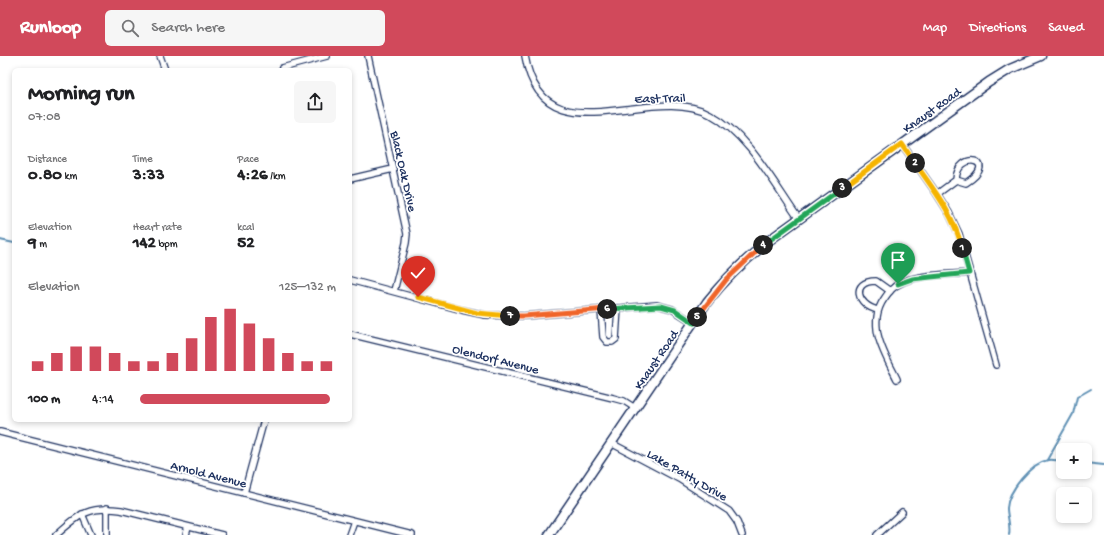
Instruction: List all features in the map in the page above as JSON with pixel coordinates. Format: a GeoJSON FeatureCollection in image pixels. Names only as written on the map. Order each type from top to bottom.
{"type":"FeatureCollection","features":[{"type":"Feature","properties":{"kind":"main road","name":"Knaust Road"},"geometry":{"type":"LineString","coordinates":[[549,535],[716,291],[737,269],[759,249],[799,219],[999,75],[1041,56]]}},
{"type":"Feature","properties":{"kind":"street"},"geometry":{"type":"LineString","coordinates":[[160,56],[165,68]]}},
{"type":"Feature","properties":{"kind":"street"},"geometry":{"type":"LineString","coordinates":[[282,68],[327,56]]}},
{"type":"Feature","properties":{"kind":"street","name":"Black Oak Drive"},"geometry":{"type":"LineString","coordinates":[[368,56],[407,234],[406,244],[394,291]]}},
{"type":"Feature","properties":{"kind":"street","name":"East Trail"},"geometry":{"type":"LineString","coordinates":[[525,56],[527,69],[540,95],[566,110],[585,113],[670,106],[689,107],[709,113],[729,126],[744,143],[799,219]]}},
{"type":"Feature","properties":{"kind":"street"},"geometry":{"type":"LineString","coordinates":[[902,144],[937,194],[949,213],[959,234],[996,365]]}},
{"type":"Feature","properties":{"kind":"street"},"geometry":{"type":"LineString","coordinates":[[969,160],[973,160],[980,167],[980,172],[966,183],[956,180],[956,173],[959,167],[969,160]]}},
{"type":"Feature","properties":{"kind":"street"},"geometry":{"type":"LineString","coordinates":[[352,179],[392,169]]}},
{"type":"Feature","properties":{"kind":"street"},"geometry":{"type":"LineString","coordinates":[[937,194],[956,180]]}},
{"type":"Feature","properties":{"kind":"street"},"geometry":{"type":"LineString","coordinates":[[897,379],[877,334],[875,322],[878,310],[890,290],[898,284],[912,279],[969,273]]}},
{"type":"Feature","properties":{"kind":"street"},"geometry":{"type":"LineString","coordinates":[[352,280],[462,310],[489,315],[524,316],[661,306],[675,310],[694,323]]}},
{"type":"Feature","properties":{"kind":"street"},"geometry":{"type":"LineString","coordinates":[[878,310],[868,307],[862,302],[859,294],[860,288],[864,283],[876,282],[890,290]]}},
{"type":"Feature","properties":{"kind":"street"},"geometry":{"type":"LineString","coordinates":[[601,310],[603,337],[607,342],[612,342],[616,339],[617,334],[618,308]]}},
{"type":"Feature","properties":{"kind":"street","name":"Olendorf Avenue"},"geometry":{"type":"LineString","coordinates":[[352,334],[613,398],[624,401],[635,408]]}},
{"type":"Feature","properties":{"kind":"street"},"geometry":{"type":"LineString","coordinates":[[244,493],[263,422]]}},
{"type":"Feature","properties":{"kind":"street","name":"Arnold Avenue"},"geometry":{"type":"LineString","coordinates":[[0,432],[412,535]]}},
{"type":"Feature","properties":{"kind":"street","name":"Lake Patty Drive"},"geometry":{"type":"LineString","coordinates":[[611,443],[679,478],[729,511],[737,522],[742,535]]}},
{"type":"Feature","properties":{"kind":"street"},"geometry":{"type":"LineString","coordinates":[[107,508],[107,535]]}},
{"type":"Feature","properties":{"kind":"street"},"geometry":{"type":"LineString","coordinates":[[56,535],[82,514],[96,509],[107,508],[121,510],[188,528],[222,535]]}},
{"type":"Feature","properties":{"kind":"street"},"geometry":{"type":"LineString","coordinates":[[877,535],[902,512]]}},
{"type":"Feature","properties":{"kind":"street"},"geometry":{"type":"LineString","coordinates":[[82,514],[91,535]]}},
{"type":"Feature","properties":{"kind":"street"},"geometry":{"type":"LineString","coordinates":[[349,535],[354,521]]}},
{"type":"Feature","properties":{"kind":"street"},"geometry":{"type":"LineString","coordinates":[[186,535],[188,528]]}},
{"type":"Feature","properties":{"kind":"waterway"},"geometry":{"type":"LineString","coordinates":[[0,240],[12,243]]}},
{"type":"Feature","properties":{"kind":"waterway"},"geometry":{"type":"LineString","coordinates":[[1047,460],[1073,414],[1077,397],[1091,389]]}},
{"type":"Feature","properties":{"kind":"waterway"},"geometry":{"type":"LineString","coordinates":[[1009,535],[1010,528],[1007,508],[1008,501],[1016,486],[1028,472],[1041,462],[1056,460]]}},
{"type":"Feature","properties":{"kind":"waterway"},"geometry":{"type":"LineString","coordinates":[[1092,464],[1104,465]]}},
{"type":"Feature","properties":{"kind":"route"},"geometry":{"type":"LineString","coordinates":[[418,297],[462,310],[494,315],[524,316],[657,305],[672,309],[694,323],[716,291],[750,256],[771,239],[902,144],[949,213],[959,234],[969,273],[912,279],[898,284]]}}]}
